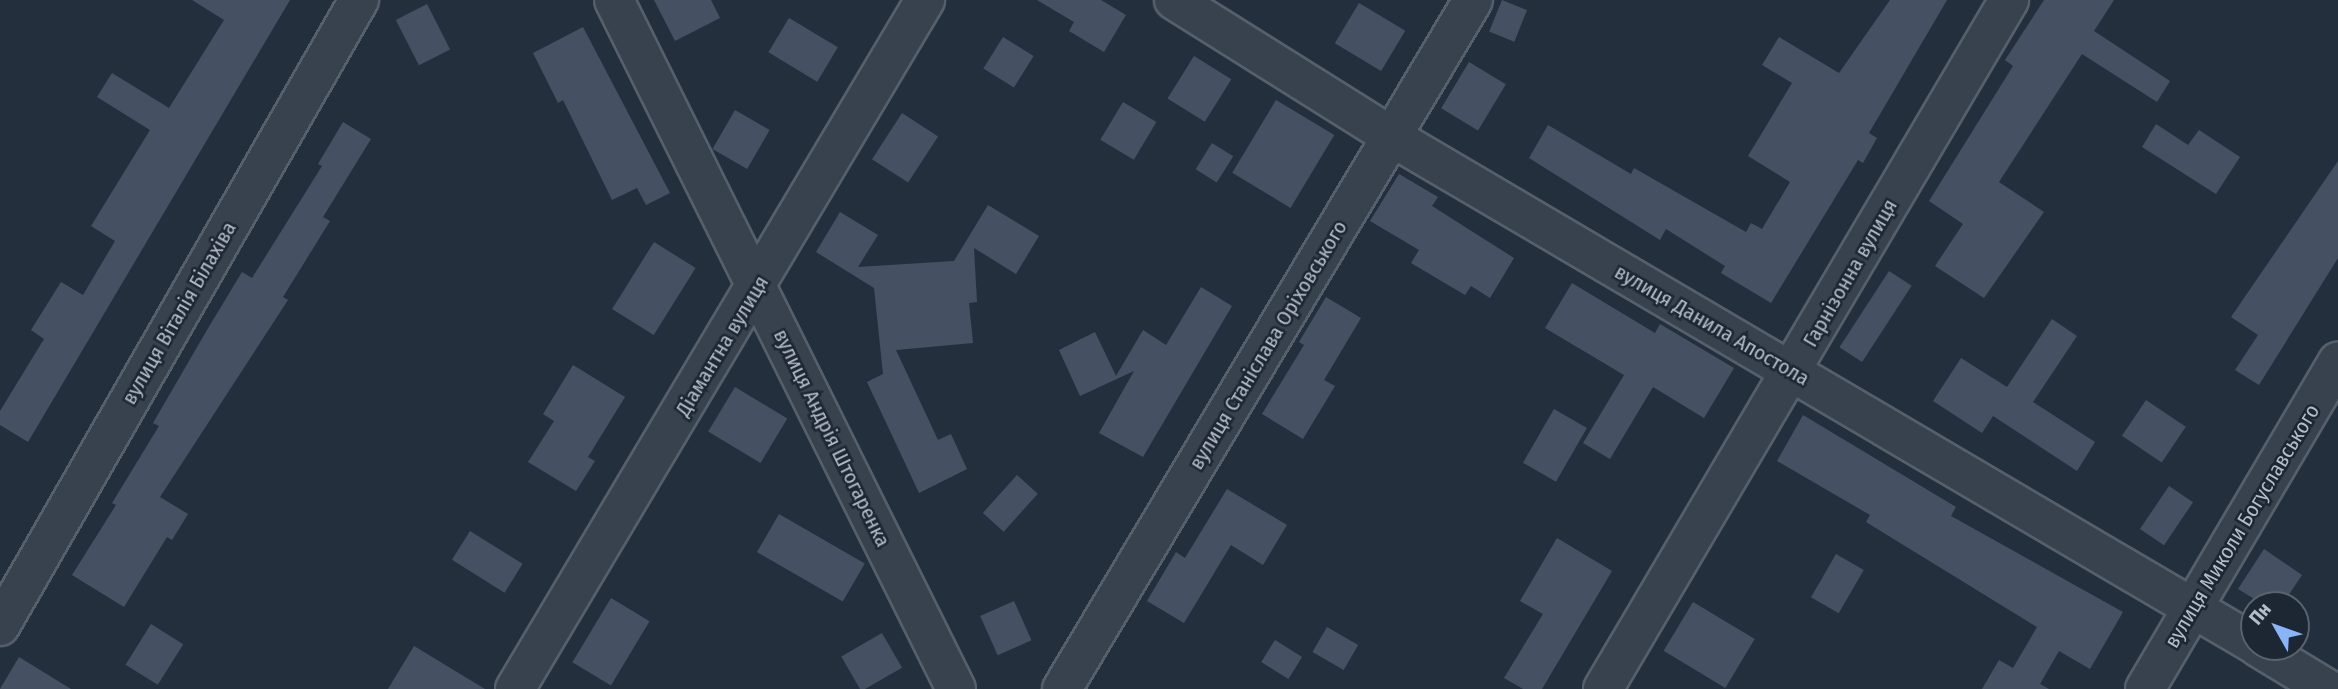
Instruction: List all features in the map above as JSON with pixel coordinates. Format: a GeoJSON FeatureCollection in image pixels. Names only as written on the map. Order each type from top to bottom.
{"type":"FeatureCollection","features":[{"type":"Feature","properties":{"kind":"street","name":"вулиця Віталія Білахіва"},"geometry":{"type":"LineString","coordinates":[[0,626],[359,0]]}},
{"type":"Feature","properties":{"kind":"street","name":"вулиця Андрія Штогаренка"},"geometry":{"type":"LineString","coordinates":[[614,0],[956,689]]}},
{"type":"Feature","properties":{"kind":"street","name":"Діамантна вулиця"},"geometry":{"type":"LineString","coordinates":[[515,689],[925,0]]}},
{"type":"Feature","properties":{"kind":"street","name":"вулиця Данила Апостола"},"geometry":{"type":"LineString","coordinates":[[1174,0],[1392,137],[2240,636]]}},
{"type":"Feature","properties":{"kind":"street","name":"вулиця Станіслава Оріховського"},"geometry":{"type":"LineString","coordinates":[[1062,689],[1473,0]]}},
{"type":"Feature","properties":{"kind":"street","name":"Гарнізонна вулиця"},"geometry":{"type":"LineString","coordinates":[[1603,689],[2009,0]]}},
{"type":"Feature","properties":{"kind":"street","name":"вулиця Миколи Богуславського"},"geometry":{"type":"LineString","coordinates":[[2145,689],[2338,362]]}},
{"type":"Feature","properties":{"kind":"street","name":"вулиця Данила Апостола"},"geometry":{"type":"LineString","coordinates":[[2281,661],[2327,689]]}},
{"type":"Feature","properties":{"kind":"building"},"geometry":{"type":"Polygon","coordinates":[[[192,0],[290,0],[28,442],[0,425],[0,411],[44,339],[31,330],[61,282],[83,295],[115,241],[91,226],[150,130],[97,97],[112,73],[169,108],[224,20],[192,0]]]}},
{"type":"Feature","properties":{"kind":"building"},"geometry":{"type":"Polygon","coordinates":[[[654,0],[711,0],[720,18],[675,41],[654,0]]]}},
{"type":"Feature","properties":{"kind":"building"},"geometry":{"type":"Polygon","coordinates":[[[1037,0],[1101,0],[1126,15],[1104,52],[1069,31],[1074,22],[1037,0]]]}},
{"type":"Feature","properties":{"kind":"building"},"geometry":{"type":"Polygon","coordinates":[[[1502,0],[1527,10],[1514,42],[1489,32],[1502,0]]]}},
{"type":"Feature","properties":{"kind":"building"},"geometry":{"type":"Polygon","coordinates":[[[1890,0],[1947,0],[1869,133],[1877,138],[1863,163],[1858,160],[1771,303],[1721,273],[1725,266],[1666,229],[1660,240],[1529,158],[1548,125],[1631,174],[1634,168],[1746,232],[1751,223],[1762,229],[1790,182],[1748,156],[1792,83],[1762,65],[1779,37],[1839,73],[1890,0]]]}},
{"type":"Feature","properties":{"kind":"building"},"geometry":{"type":"Polygon","coordinates":[[[2044,0],[2114,0],[2094,31],[2170,81],[2157,102],[2082,54],[1999,182],[2044,212],[1984,298],[1935,266],[1963,224],[1929,201],[2013,66],[2005,60],[2044,0]]]}},
{"type":"Feature","properties":{"kind":"building"},"geometry":{"type":"Polygon","coordinates":[[[1359,3],[1405,31],[1381,71],[1335,43],[1359,3]]]}},
{"type":"Feature","properties":{"kind":"building"},"geometry":{"type":"Polygon","coordinates":[[[427,4],[450,49],[419,65],[396,20],[427,4]]]}},
{"type":"Feature","properties":{"kind":"building"},"geometry":{"type":"Polygon","coordinates":[[[789,18],[838,47],[817,82],[768,52],[789,18]]]}},
{"type":"Feature","properties":{"kind":"building"},"geometry":{"type":"Polygon","coordinates":[[[583,27],[670,193],[646,205],[637,188],[612,200],[563,100],[558,103],[533,53],[583,27]]]}},
{"type":"Feature","properties":{"kind":"building"},"geometry":{"type":"Polygon","coordinates":[[[1003,37],[1034,56],[1014,87],[983,68],[1003,37]]]}},
{"type":"Feature","properties":{"kind":"building"},"geometry":{"type":"Polygon","coordinates":[[[1194,56],[1231,79],[1205,122],[1168,98],[1194,56]]]}},
{"type":"Feature","properties":{"kind":"building"},"geometry":{"type":"Polygon","coordinates":[[[1469,62],[1506,84],[1478,130],[1441,108],[1469,62]]]}},
{"type":"Feature","properties":{"kind":"building"},"geometry":{"type":"Polygon","coordinates":[[[1276,100],[1334,135],[1291,208],[1232,173],[1276,100]]]}},
{"type":"Feature","properties":{"kind":"building"},"geometry":{"type":"Polygon","coordinates":[[[1123,102],[1156,122],[1134,160],[1100,140],[1123,102]]]}},
{"type":"Feature","properties":{"kind":"building"},"geometry":{"type":"Polygon","coordinates":[[[735,110],[770,130],[747,169],[712,149],[735,110]]]}},
{"type":"Feature","properties":{"kind":"building"},"geometry":{"type":"Polygon","coordinates":[[[902,113],[938,136],[908,183],[872,159],[902,113]]]}},
{"type":"Feature","properties":{"kind":"building"},"geometry":{"type":"Polygon","coordinates":[[[343,122],[371,139],[323,217],[330,221],[283,297],[288,300],[160,497],[188,514],[172,540],[167,537],[124,607],[72,575],[116,505],[112,503],[159,426],[153,423],[207,330],[242,272],[252,278],[322,166],[318,164],[343,122]]]}},
{"type":"Feature","properties":{"kind":"building"},"geometry":{"type":"Polygon","coordinates":[[[2156,124],[2188,145],[2199,130],[2240,157],[2216,194],[2142,147],[2156,124]]]}},
{"type":"Feature","properties":{"kind":"building"},"geometry":{"type":"Polygon","coordinates":[[[1212,143],[1233,156],[1217,183],[1196,169],[1212,143]]]}},
{"type":"Feature","properties":{"kind":"building"},"geometry":{"type":"Polygon","coordinates":[[[2338,161],[2338,258],[2259,385],[2235,370],[2258,335],[2231,317],[2338,161]]]}},
{"type":"Feature","properties":{"kind":"building"},"geometry":{"type":"Polygon","coordinates":[[[1399,174],[1438,197],[1432,206],[1514,258],[1490,298],[1471,286],[1465,295],[1411,263],[1419,250],[1370,221],[1399,174]]]}},
{"type":"Feature","properties":{"kind":"building"},"geometry":{"type":"Polygon","coordinates":[[[988,205],[1039,236],[1016,274],[974,248],[977,302],[969,303],[973,343],[896,350],[938,440],[951,434],[967,469],[919,493],[867,382],[883,374],[874,288],[816,252],[840,212],[878,235],[858,267],[954,261],[988,205]]]}},
{"type":"Feature","properties":{"kind":"building"},"geometry":{"type":"Polygon","coordinates":[[[654,242],[696,268],[654,335],[612,309],[654,242]]]}},
{"type":"Feature","properties":{"kind":"building"},"geometry":{"type":"Polygon","coordinates":[[[1889,271],[1912,286],[1862,362],[1839,347],[1889,271]]]}},
{"type":"Feature","properties":{"kind":"building"},"geometry":{"type":"Polygon","coordinates":[[[1572,283],[1655,333],[1660,324],[1734,368],[1704,418],[1653,387],[1610,459],[1583,443],[1624,375],[1545,328],[1572,283]]]}},
{"type":"Feature","properties":{"kind":"building"},"geometry":{"type":"Polygon","coordinates":[[[1201,287],[1232,306],[1143,457],[1099,433],[1134,371],[1080,396],[1059,350],[1095,332],[1116,376],[1143,330],[1166,345],[1201,287]]]}},
{"type":"Feature","properties":{"kind":"building"},"geometry":{"type":"Polygon","coordinates":[[[1326,297],[1361,318],[1324,380],[1335,386],[1303,439],[1262,414],[1304,345],[1299,342],[1326,297]]]}},
{"type":"Feature","properties":{"kind":"building"},"geometry":{"type":"Polygon","coordinates":[[[2052,319],[2077,336],[2033,402],[2095,442],[2077,471],[1993,416],[1982,433],[1933,401],[1961,358],[2007,387],[2052,319]]]}},
{"type":"Feature","properties":{"kind":"building"},"geometry":{"type":"Polygon","coordinates":[[[573,365],[625,397],[588,457],[595,461],[576,491],[528,462],[554,421],[543,414],[573,365]]]}},
{"type":"Feature","properties":{"kind":"building"},"geometry":{"type":"Polygon","coordinates":[[[735,387],[787,418],[761,463],[708,432],[735,387]]]}},
{"type":"Feature","properties":{"kind":"building"},"geometry":{"type":"Polygon","coordinates":[[[2146,400],[2186,427],[2162,462],[2122,436],[2146,400]]]}},
{"type":"Feature","properties":{"kind":"building"},"geometry":{"type":"Polygon","coordinates":[[[1554,409],[1587,428],[1556,482],[1523,463],[1554,409]]]}},
{"type":"Feature","properties":{"kind":"building"},"geometry":{"type":"Polygon","coordinates":[[[1803,415],[1956,507],[1951,516],[2123,612],[2090,669],[2059,651],[2040,684],[2049,689],[1982,689],[1999,660],[2013,668],[2037,627],[1866,522],[1870,515],[1777,461],[1803,415]]]}},
{"type":"Feature","properties":{"kind":"building"},"geometry":{"type":"Polygon","coordinates":[[[1017,475],[1038,494],[1004,532],[983,513],[1017,475]]]}},
{"type":"Feature","properties":{"kind":"building"},"geometry":{"type":"Polygon","coordinates":[[[2169,486],[2193,502],[2164,545],[2140,529],[2169,486]]]}},
{"type":"Feature","properties":{"kind":"building"},"geometry":{"type":"Polygon","coordinates":[[[1227,489],[1287,525],[1263,565],[1231,545],[1184,623],[1147,601],[1176,552],[1185,558],[1227,489]]]}},
{"type":"Feature","properties":{"kind":"building"},"geometry":{"type":"Polygon","coordinates":[[[779,514],[865,564],[843,602],[757,552],[779,514]]]}},
{"type":"Feature","properties":{"kind":"building"},"geometry":{"type":"Polygon","coordinates":[[[470,531],[523,564],[505,593],[452,560],[470,531]]]}},
{"type":"Feature","properties":{"kind":"building"},"geometry":{"type":"Polygon","coordinates":[[[1557,538],[1612,571],[1542,689],[1523,689],[1504,678],[1543,614],[1520,601],[1557,538]]]}},
{"type":"Feature","properties":{"kind":"building"},"geometry":{"type":"Polygon","coordinates":[[[2264,549],[2302,575],[2291,591],[2238,589],[2264,549]]]}},
{"type":"Feature","properties":{"kind":"building"},"geometry":{"type":"Polygon","coordinates":[[[1836,554],[1864,570],[1839,613],[1811,597],[1836,554]]]}},
{"type":"Feature","properties":{"kind":"building"},"geometry":{"type":"Polygon","coordinates":[[[611,598],[650,621],[611,685],[572,662],[611,598]]]}},
{"type":"Feature","properties":{"kind":"building"},"geometry":{"type":"Polygon","coordinates":[[[1014,601],[1031,640],[998,655],[980,616],[1014,601]]]}},
{"type":"Feature","properties":{"kind":"building"},"geometry":{"type":"Polygon","coordinates":[[[1693,602],[1755,639],[1725,688],[1664,651],[1693,602]]]}},
{"type":"Feature","properties":{"kind":"building"},"geometry":{"type":"Polygon","coordinates":[[[151,624],[183,644],[158,685],[126,665],[151,624]]]}},
{"type":"Feature","properties":{"kind":"building"},"geometry":{"type":"Polygon","coordinates":[[[1327,627],[1358,645],[1344,670],[1312,652],[1327,627]]]}},
{"type":"Feature","properties":{"kind":"building"},"geometry":{"type":"Polygon","coordinates":[[[882,633],[902,668],[865,689],[860,689],[841,656],[882,633]]]}},
{"type":"Feature","properties":{"kind":"building"},"geometry":{"type":"Polygon","coordinates":[[[1275,640],[1302,657],[1288,679],[1261,662],[1275,640]]]}},
{"type":"Feature","properties":{"kind":"building"},"geometry":{"type":"Polygon","coordinates":[[[414,646],[485,689],[388,689],[414,646]]]}},
{"type":"Feature","properties":{"kind":"building"},"geometry":{"type":"Polygon","coordinates":[[[19,657],[71,689],[0,689],[19,657]]]}}]}
